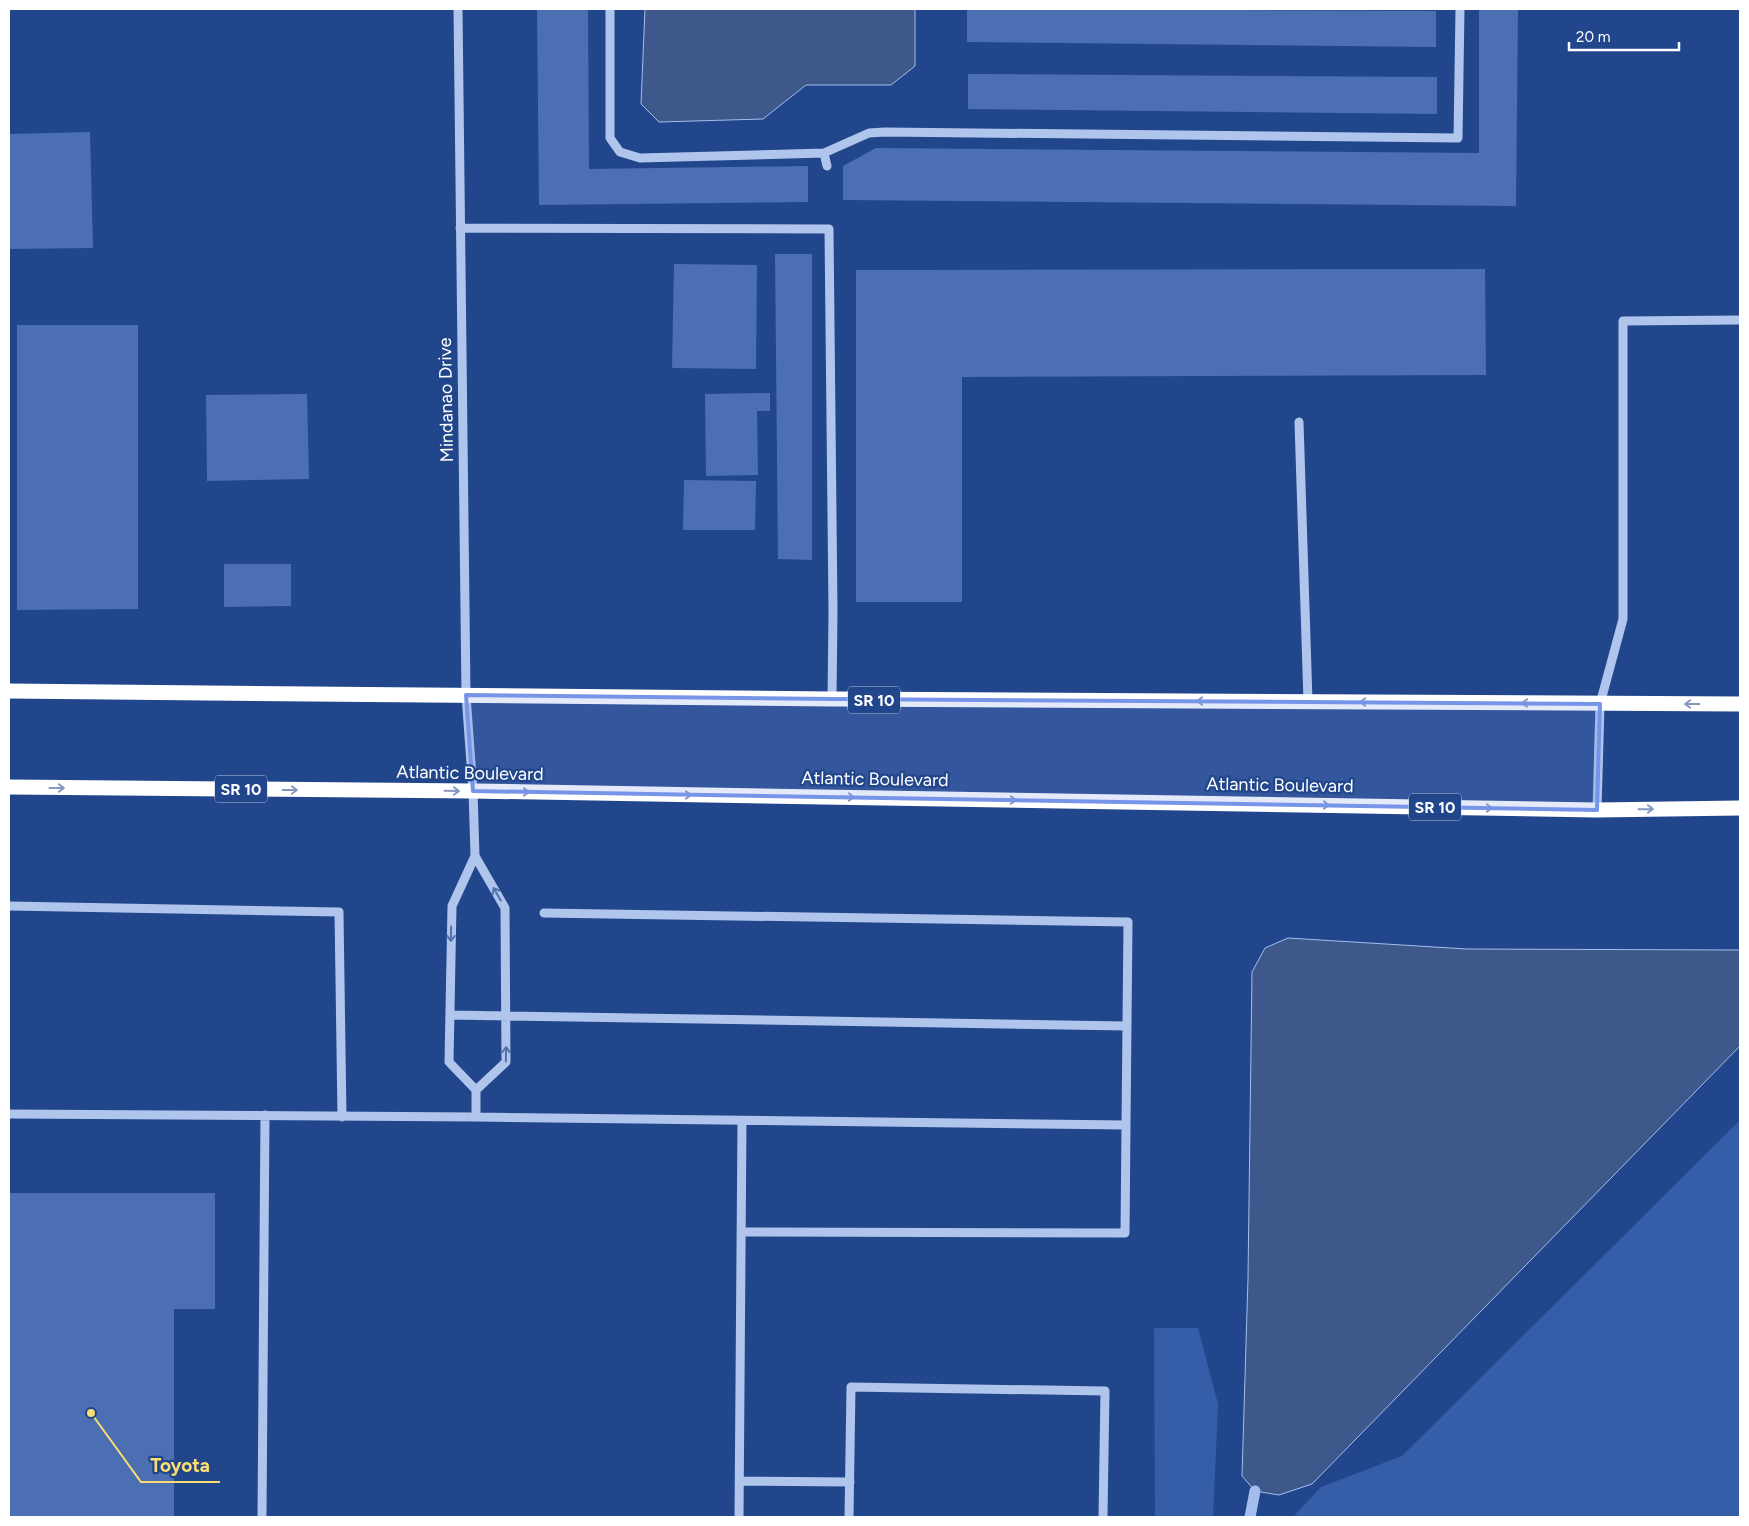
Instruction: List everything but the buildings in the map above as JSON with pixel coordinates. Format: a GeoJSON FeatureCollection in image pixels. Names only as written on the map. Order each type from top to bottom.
{"type":"FeatureCollection","features":[{"type":"Feature","properties":{"kind":"highway","name":"SR 10"},"geometry":{"type":"LineString","coordinates":[[9,692],[832,700],[1740,704]]}},
{"type":"Feature","properties":{"kind":"highway","name":"Atlantic Boulevard"},"geometry":{"type":"LineString","coordinates":[[9,787],[473,791],[1597,810],[1740,808]]}},
{"type":"Feature","properties":{"kind":"street","name":"Mindanao Drive"},"geometry":{"type":"LineString","coordinates":[[458,9],[466,695],[473,791],[475,856]]}},
{"type":"Feature","properties":{"kind":"street"},"geometry":{"type":"LineString","coordinates":[[610,9],[610,138],[620,152],[640,158],[824,153],[869,133],[885,132],[1458,138],[1460,9]]}},
{"type":"Feature","properties":{"kind":"street"},"geometry":{"type":"LineString","coordinates":[[824,153],[827,166]]}},
{"type":"Feature","properties":{"kind":"street"},"geometry":{"type":"LineString","coordinates":[[460,228],[829,229],[833,602],[832,700]]}},
{"type":"Feature","properties":{"kind":"street"},"geometry":{"type":"LineString","coordinates":[[1597,810],[1600,704],[1623,619],[1623,321],[1740,320]]}},
{"type":"Feature","properties":{"kind":"street"},"geometry":{"type":"LineString","coordinates":[[1299,422],[1308,701]]}},
{"type":"Feature","properties":{"kind":"street"},"geometry":{"type":"LineString","coordinates":[[475,856],[452,906],[449,1062],[476,1090],[476,1117]]}},
{"type":"Feature","properties":{"kind":"street"},"geometry":{"type":"LineString","coordinates":[[475,856],[505,908],[506,1016],[506,1062],[476,1090]]}},
{"type":"Feature","properties":{"kind":"street"},"geometry":{"type":"LineString","coordinates":[[9,906],[339,912],[342,1117]]}},
{"type":"Feature","properties":{"kind":"street"},"geometry":{"type":"LineString","coordinates":[[544,913],[1128,922],[1125,1233],[741,1232]]}},
{"type":"Feature","properties":{"kind":"street"},"geometry":{"type":"LineString","coordinates":[[450,1015],[1127,1026]]}},
{"type":"Feature","properties":{"kind":"street"},"geometry":{"type":"LineString","coordinates":[[9,1114],[476,1117],[1126,1125]]}},
{"type":"Feature","properties":{"kind":"street"},"geometry":{"type":"LineString","coordinates":[[262,1517],[265,1115]]}},
{"type":"Feature","properties":{"kind":"street"},"geometry":{"type":"LineString","coordinates":[[739,1517],[742,1121]]}},
{"type":"Feature","properties":{"kind":"street"},"geometry":{"type":"LineString","coordinates":[[849,1517],[851,1387],[1105,1392],[1103,1517]]}},
{"type":"Feature","properties":{"kind":"street"},"geometry":{"type":"LineString","coordinates":[[740,1482],[850,1482]]}},
{"type":"Feature","properties":{"kind":"highlighted area"},"geometry":{"type":"Polygon","coordinates":[[[466,695],[832,699],[1600,704],[1597,810],[473,791],[466,695]]]}},
{"type":"Feature","properties":{"kind":"shaded area"},"geometry":{"type":"Polygon","coordinates":[[[645,9],[915,9],[915,66],[891,85],[806,85],[763,119],[659,122],[641,104],[645,9]]]}},
{"type":"Feature","properties":{"kind":"shaded area"},"geometry":{"type":"Polygon","coordinates":[[[1288,938],[1467,949],[1740,950],[1740,1046],[1312,1484],[1279,1495],[1255,1491],[1242,1476],[1248,1278],[1252,972],[1265,948],[1288,938]]]}},
{"type":"Feature","properties":{"kind":"shaded area"},"geometry":{"type":"Polygon","coordinates":[[[1740,1120],[1740,1517],[1293,1517],[1321,1487],[1402,1456],[1740,1120]]]}},
{"type":"Feature","properties":{"kind":"shaded area"},"geometry":{"type":"Polygon","coordinates":[[[1154,1328],[1198,1328],[1218,1404],[1213,1517],[1155,1517],[1154,1328]]]}},
{"type":"Feature","properties":{"kind":"waterway"},"geometry":{"type":"LineString","coordinates":[[1250,1517],[1255,1491]]}},
{"type":"Feature","properties":{"kind":"place","name":"Toyota"},"geometry":{"type":"Point","coordinates":[91,1413]}}]}
